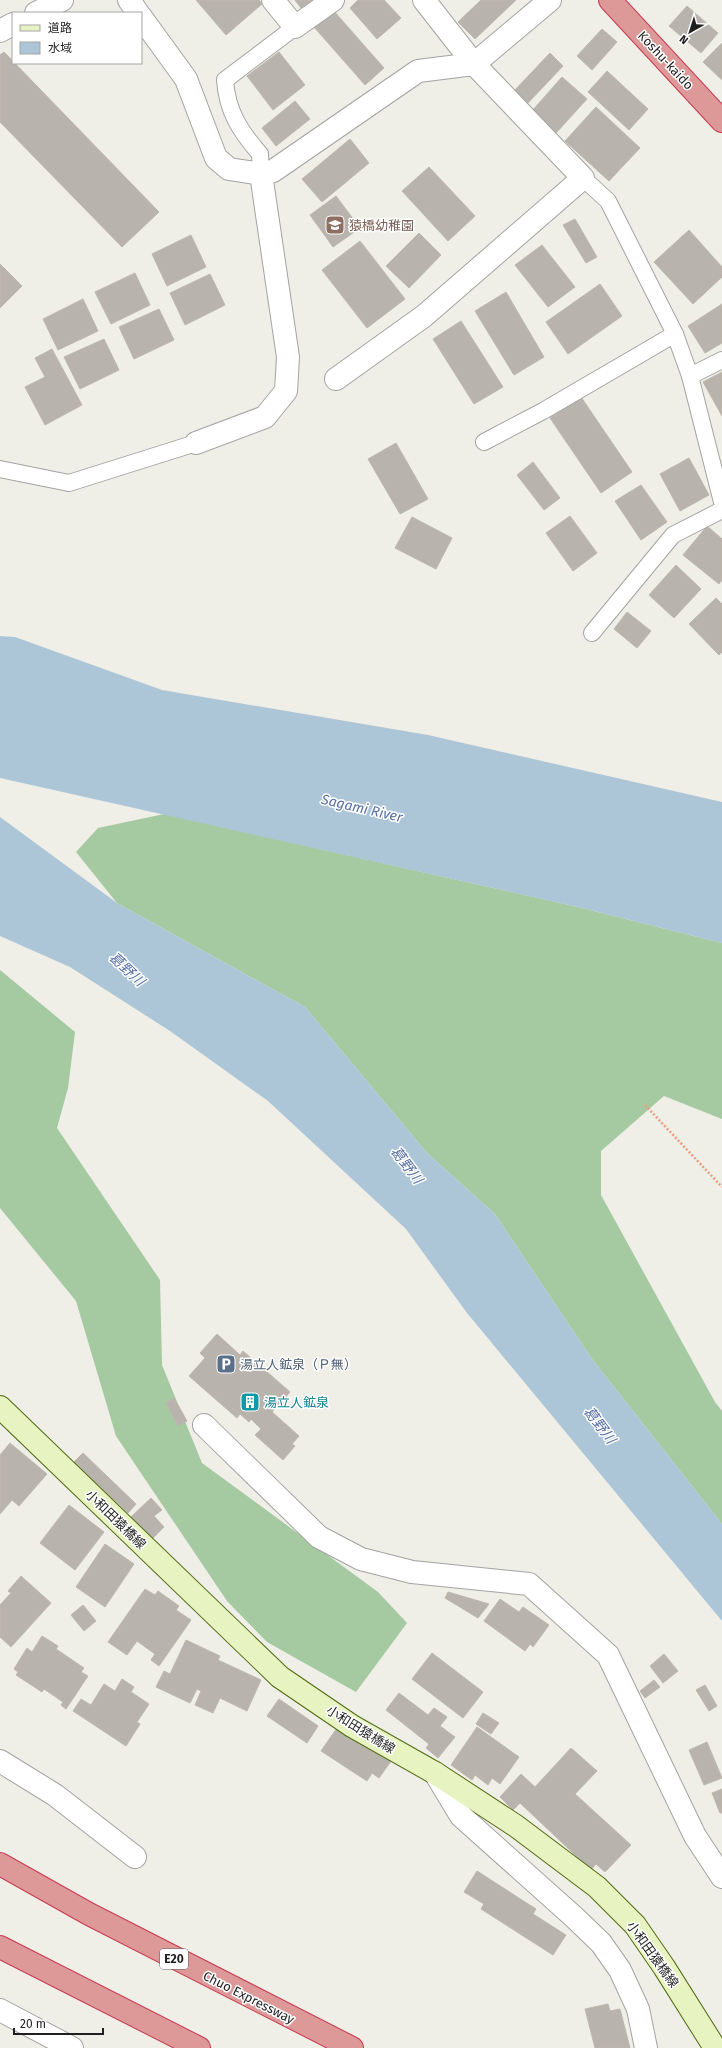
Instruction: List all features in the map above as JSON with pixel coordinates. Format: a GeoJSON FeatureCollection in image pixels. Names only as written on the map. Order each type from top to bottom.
{"type":"FeatureCollection","features":[{"type":"Feature","properties":{"kind":"highway","name":"Koshu-kaido"},"geometry":{"type":"LineString","coordinates":[[610,0],[722,121]]}},
{"type":"Feature","properties":{"kind":"highway","name":"Chuo Expressway"},"geometry":{"type":"LineString","coordinates":[[0,1864],[89,1914],[352,2048]]}},
{"type":"Feature","properties":{"kind":"highway"},"geometry":{"type":"LineString","coordinates":[[0,1947],[199,2048]]}},
{"type":"Feature","properties":{"kind":"main road","name":"小和田猿橋線"},"geometry":{"type":"LineString","coordinates":[[0,1407],[280,1677],[352,1726],[435,1774],[516,1826],[597,1888],[635,1925],[664,1967],[715,2048]]}},
{"type":"Feature","properties":{"kind":"street"},"geometry":{"type":"LineString","coordinates":[[38,12],[62,0]]}},
{"type":"Feature","properties":{"kind":"street"},"geometry":{"type":"LineString","coordinates":[[129,0],[137,12]]}},
{"type":"Feature","properties":{"kind":"street"},"geometry":{"type":"LineString","coordinates":[[273,0],[295,27],[333,0]]}},
{"type":"Feature","properties":{"kind":"street"},"geometry":{"type":"LineString","coordinates":[[336,379],[424,316],[584,178],[474,64],[424,0]]}},
{"type":"Feature","properties":{"kind":"street"},"geometry":{"type":"LineString","coordinates":[[142,18],[186,79],[216,158],[229,169],[261,174],[273,171],[418,72],[474,64],[550,0]]}},
{"type":"Feature","properties":{"kind":"street"},"geometry":{"type":"LineString","coordinates":[[0,31],[12,25]]}},
{"type":"Feature","properties":{"kind":"street"},"geometry":{"type":"LineString","coordinates":[[196,443],[265,417],[286,391],[288,357],[261,174]]}},
{"type":"Feature","properties":{"kind":"street"},"geometry":{"type":"LineString","coordinates":[[204,1425],[319,1537],[362,1560],[412,1572],[529,1584],[608,1655],[695,1836],[722,1877]]}},
{"type":"Feature","properties":{"kind":"street"},"geometry":{"type":"LineString","coordinates":[[0,1761],[55,1795],[135,1857]]}},
{"type":"Feature","properties":{"kind":"street"},"geometry":{"type":"LineString","coordinates":[[435,1774],[461,1816],[601,1943],[620,1970],[638,2009],[646,2048]]}},
{"type":"Feature","properties":{"kind":"street"},"geometry":{"type":"LineString","coordinates":[[0,2010],[72,2048]]}},
{"type":"Feature","properties":{"kind":"lane"},"geometry":{"type":"LineString","coordinates":[[261,174],[260,154],[243,135],[226,98],[225,80],[295,27]]}},
{"type":"Feature","properties":{"kind":"lane"},"geometry":{"type":"LineString","coordinates":[[584,178],[608,201],[675,334],[690,376],[722,502]]}},
{"type":"Feature","properties":{"kind":"lane"},"geometry":{"type":"LineString","coordinates":[[484,442],[543,411],[675,334]]}},
{"type":"Feature","properties":{"kind":"lane"},"geometry":{"type":"LineString","coordinates":[[690,376],[722,360]]}},
{"type":"Feature","properties":{"kind":"lane"},"geometry":{"type":"LineString","coordinates":[[0,469],[69,483],[196,443]]}},
{"type":"Feature","properties":{"kind":"lane"},"geometry":{"type":"LineString","coordinates":[[592,633],[673,535],[722,510]]}},
{"type":"Feature","properties":{"kind":"path"},"geometry":{"type":"LineString","coordinates":[[645,1105],[722,1187]]}},
{"type":"Feature","properties":{"kind":"green space"},"geometry":{"type":"Polygon","coordinates":[[[164,814],[578,907],[722,943],[722,1119],[664,1096],[601,1151],[601,1195],[715,1402],[722,1411],[722,1524],[592,1359],[495,1214],[427,1153],[305,1007],[117,903],[76,852],[98,828],[164,814]]]}},
{"type":"Feature","properties":{"kind":"green space"},"geometry":{"type":"Polygon","coordinates":[[[0,970],[75,1032],[68,1088],[57,1128],[160,1280],[162,1365],[202,1463],[378,1592],[407,1623],[356,1692],[267,1642],[227,1601],[116,1436],[76,1301],[0,1208],[0,970]]]}},
{"type":"Feature","properties":{"kind":"water","name":"Sagami River"},"geometry":{"type":"Polygon","coordinates":[[[0,636],[15,637],[162,690],[428,735],[722,802],[722,943],[578,907],[0,778],[0,636]]]}},
{"type":"Feature","properties":{"kind":"water","name":"葛野川"},"geometry":{"type":"Polygon","coordinates":[[[0,817],[117,903],[305,1007],[427,1153],[495,1214],[592,1359],[722,1524],[722,1621],[467,1313],[406,1229],[268,1101],[170,1031],[70,967],[0,936],[0,817]]]}},
{"type":"Feature","properties":{"kind":"building"},"geometry":{"type":"Polygon","coordinates":[[[196,0],[259,0],[262,4],[226,35],[196,0]]]}},
{"type":"Feature","properties":{"kind":"building"},"geometry":{"type":"Polygon","coordinates":[[[295,0],[312,0],[301,8],[295,0]]]}},
{"type":"Feature","properties":{"kind":"building"},"geometry":{"type":"Polygon","coordinates":[[[358,0],[384,0],[401,18],[377,39],[350,8],[358,0]]]}},
{"type":"Feature","properties":{"kind":"building"},"geometry":{"type":"Polygon","coordinates":[[[481,0],[516,0],[475,39],[458,22],[481,0]]]}},
{"type":"Feature","properties":{"kind":"building"},"geometry":{"type":"Polygon","coordinates":[[[687,6],[718,33],[701,53],[669,26],[687,6]]]}},
{"type":"Feature","properties":{"kind":"building"},"geometry":{"type":"Polygon","coordinates":[[[333,10],[384,68],[365,85],[314,27],[333,10]]]}},
{"type":"Feature","properties":{"kind":"building"},"geometry":{"type":"Polygon","coordinates":[[[602,29],[617,42],[592,70],[577,56],[602,29]]]}},
{"type":"Feature","properties":{"kind":"building"},"geometry":{"type":"Polygon","coordinates":[[[722,43],[722,80],[703,62],[722,43]]]}},
{"type":"Feature","properties":{"kind":"building"},"geometry":{"type":"Polygon","coordinates":[[[4,52],[12,60],[12,64],[16,64],[159,212],[122,247],[0,122],[0,55],[4,52]]]}},
{"type":"Feature","properties":{"kind":"building"},"geometry":{"type":"Polygon","coordinates":[[[279,52],[305,85],[273,110],[247,76],[279,52]]]}},
{"type":"Feature","properties":{"kind":"building"},"geometry":{"type":"Polygon","coordinates":[[[550,53],[563,66],[527,104],[513,92],[550,53]]]}},
{"type":"Feature","properties":{"kind":"building"},"geometry":{"type":"Polygon","coordinates":[[[607,71],[648,109],[629,130],[588,92],[607,71]]]}},
{"type":"Feature","properties":{"kind":"building"},"geometry":{"type":"Polygon","coordinates":[[[562,77],[587,99],[556,133],[532,111],[562,77]]]}},
{"type":"Feature","properties":{"kind":"building"},"geometry":{"type":"Polygon","coordinates":[[[295,101],[310,119],[276,146],[262,128],[295,101]]]}},
{"type":"Feature","properties":{"kind":"building"},"geometry":{"type":"Polygon","coordinates":[[[596,107],[640,148],[609,181],[565,141],[596,107]]]}},
{"type":"Feature","properties":{"kind":"building"},"geometry":{"type":"Polygon","coordinates":[[[350,139],[369,163],[322,202],[302,179],[350,139]]]}},
{"type":"Feature","properties":{"kind":"building"},"geometry":{"type":"Polygon","coordinates":[[[429,167],[475,216],[448,241],[402,191],[429,167]]]}},
{"type":"Feature","properties":{"kind":"building"},"geometry":{"type":"Polygon","coordinates":[[[336,196],[360,228],[333,247],[310,215],[336,196]]]}},
{"type":"Feature","properties":{"kind":"building"},"geometry":{"type":"Polygon","coordinates":[[[575,219],[597,257],[586,263],[563,225],[575,219]]]}},
{"type":"Feature","properties":{"kind":"building"},"geometry":{"type":"Polygon","coordinates":[[[689,230],[722,267],[722,277],[693,304],[654,262],[689,230]]]}},
{"type":"Feature","properties":{"kind":"building"},"geometry":{"type":"Polygon","coordinates":[[[419,233],[441,255],[409,288],[386,266],[419,233]]]}},
{"type":"Feature","properties":{"kind":"building"},"geometry":{"type":"Polygon","coordinates":[[[191,235],[206,267],[167,286],[152,254],[191,235]]]}},
{"type":"Feature","properties":{"kind":"building"},"geometry":{"type":"Polygon","coordinates":[[[360,241],[405,299],[367,328],[322,270],[360,241]]]}},
{"type":"Feature","properties":{"kind":"building"},"geometry":{"type":"Polygon","coordinates":[[[542,245],[575,287],[548,307],[515,265],[542,245]]]}},
{"type":"Feature","properties":{"kind":"building"},"geometry":{"type":"Polygon","coordinates":[[[0,264],[22,286],[0,308],[0,264]]]}},
{"type":"Feature","properties":{"kind":"building"},"geometry":{"type":"Polygon","coordinates":[[[135,273],[150,305],[111,324],[95,292],[135,273]]]}},
{"type":"Feature","properties":{"kind":"building"},"geometry":{"type":"Polygon","coordinates":[[[210,274],[225,305],[185,325],[170,293],[210,274]]]}},
{"type":"Feature","properties":{"kind":"building"},"geometry":{"type":"Polygon","coordinates":[[[600,284],[622,316],[568,354],[546,322],[600,284]]]}},
{"type":"Feature","properties":{"kind":"building"},"geometry":{"type":"Polygon","coordinates":[[[506,292],[544,357],[514,375],[475,311],[506,292]]]}},
{"type":"Feature","properties":{"kind":"building"},"geometry":{"type":"Polygon","coordinates":[[[83,299],[98,331],[58,350],[43,319],[83,299]]]}},
{"type":"Feature","properties":{"kind":"building"},"geometry":{"type":"Polygon","coordinates":[[[722,304],[722,343],[705,353],[688,326],[722,304]]]}},
{"type":"Feature","properties":{"kind":"building"},"geometry":{"type":"Polygon","coordinates":[[[159,309],[174,340],[134,359],[119,327],[159,309]]]}},
{"type":"Feature","properties":{"kind":"building"},"geometry":{"type":"Polygon","coordinates":[[[461,321],[503,387],[474,404],[433,339],[461,321]]]}},
{"type":"Feature","properties":{"kind":"building"},"geometry":{"type":"Polygon","coordinates":[[[104,339],[119,370],[80,389],[64,357],[104,339]]]}},
{"type":"Feature","properties":{"kind":"building"},"geometry":{"type":"Polygon","coordinates":[[[52,349],[82,405],[45,425],[25,387],[45,377],[35,358],[52,349]]]}},
{"type":"Feature","properties":{"kind":"building"},"geometry":{"type":"Polygon","coordinates":[[[722,372],[722,416],[703,382],[722,372]]]}},
{"type":"Feature","properties":{"kind":"building"},"geometry":{"type":"Polygon","coordinates":[[[581,397],[632,472],[601,493],[550,418],[581,397]]]}},
{"type":"Feature","properties":{"kind":"building"},"geometry":{"type":"Polygon","coordinates":[[[396,443],[428,499],[400,514],[368,459],[396,443]]]}},
{"type":"Feature","properties":{"kind":"building"},"geometry":{"type":"Polygon","coordinates":[[[689,458],[709,495],[680,511],[660,474],[689,458]]]}},
{"type":"Feature","properties":{"kind":"building"},"geometry":{"type":"Polygon","coordinates":[[[533,462],[560,498],[544,510],[517,475],[533,462]]]}},
{"type":"Feature","properties":{"kind":"building"},"geometry":{"type":"Polygon","coordinates":[[[641,485],[667,522],[641,540],[615,501],[641,485]]]}},
{"type":"Feature","properties":{"kind":"building"},"geometry":{"type":"Polygon","coordinates":[[[570,516],[597,553],[573,571],[546,533],[570,516]]]}},
{"type":"Feature","properties":{"kind":"building"},"geometry":{"type":"Polygon","coordinates":[[[412,517],[452,538],[436,569],[395,548],[412,517]]]}},
{"type":"Feature","properties":{"kind":"building"},"geometry":{"type":"Polygon","coordinates":[[[707,526],[722,539],[722,580],[719,584],[683,555],[707,526]]]}},
{"type":"Feature","properties":{"kind":"building"},"geometry":{"type":"Polygon","coordinates":[[[676,565],[701,589],[674,618],[649,595],[676,565]]]}},
{"type":"Feature","properties":{"kind":"building"},"geometry":{"type":"Polygon","coordinates":[[[716,598],[722,604],[722,652],[719,655],[689,624],[716,598]]]}},
{"type":"Feature","properties":{"kind":"building"},"geometry":{"type":"Polygon","coordinates":[[[627,612],[651,631],[637,648],[614,629],[627,612]]]}},
{"type":"Feature","properties":{"kind":"building","name":"湯立人鉱泉"},"geometry":{"type":"Polygon","coordinates":[[[217,1334],[240,1355],[243,1351],[290,1392],[272,1412],[299,1436],[292,1444],[295,1446],[283,1460],[255,1435],[261,1429],[251,1419],[249,1422],[240,1414],[237,1418],[189,1376],[205,1358],[200,1353],[217,1334]]]}},
{"type":"Feature","properties":{"kind":"building"},"geometry":{"type":"Polygon","coordinates":[[[174,1398],[187,1421],[178,1426],[166,1403],[174,1398]]]}},
{"type":"Feature","properties":{"kind":"building"},"geometry":{"type":"Polygon","coordinates":[[[10,1443],[47,1474],[19,1506],[12,1500],[0,1514],[0,1455],[10,1443]]]}},
{"type":"Feature","properties":{"kind":"building"},"geometry":{"type":"Polygon","coordinates":[[[83,1453],[136,1504],[128,1513],[74,1462],[83,1453]]]}},
{"type":"Feature","properties":{"kind":"building"},"geometry":{"type":"Polygon","coordinates":[[[151,1498],[162,1510],[154,1516],[164,1527],[152,1539],[131,1517],[151,1498]]]}},
{"type":"Feature","properties":{"kind":"building"},"geometry":{"type":"Polygon","coordinates":[[[69,1505],[104,1532],[75,1570],[40,1543],[69,1505]]]}},
{"type":"Feature","properties":{"kind":"building"},"geometry":{"type":"Polygon","coordinates":[[[105,1544],[134,1564],[105,1607],[76,1587],[105,1544]]]}},
{"type":"Feature","properties":{"kind":"building"},"geometry":{"type":"Polygon","coordinates":[[[21,1576],[51,1603],[11,1647],[0,1637],[0,1605],[11,1593],[8,1591],[21,1576]]]}},
{"type":"Feature","properties":{"kind":"building"},"geometry":{"type":"Polygon","coordinates":[[[145,1589],[155,1595],[158,1591],[179,1606],[176,1610],[191,1620],[159,1666],[151,1660],[155,1654],[137,1641],[127,1655],[108,1642],[145,1589]]]}},
{"type":"Feature","properties":{"kind":"building"},"geometry":{"type":"Polygon","coordinates":[[[448,1592],[489,1604],[478,1618],[445,1598],[448,1592]]]}},
{"type":"Feature","properties":{"kind":"building"},"geometry":{"type":"Polygon","coordinates":[[[500,1599],[519,1612],[523,1607],[549,1625],[533,1647],[530,1644],[525,1651],[484,1621],[500,1599]]]}},
{"type":"Feature","properties":{"kind":"building"},"geometry":{"type":"Polygon","coordinates":[[[83,1605],[96,1621],[84,1631],[71,1615],[83,1605]]]}},
{"type":"Feature","properties":{"kind":"building"},"geometry":{"type":"Polygon","coordinates":[[[42,1636],[58,1646],[56,1649],[84,1668],[81,1672],[88,1676],[66,1709],[61,1705],[63,1702],[44,1689],[42,1692],[16,1675],[18,1672],[14,1669],[27,1648],[32,1652],[42,1636]]]}},
{"type":"Feature","properties":{"kind":"building"},"geometry":{"type":"Polygon","coordinates":[[[186,1640],[220,1656],[218,1660],[261,1680],[247,1711],[220,1698],[213,1713],[195,1705],[201,1691],[197,1689],[190,1703],[156,1687],[164,1671],[170,1674],[186,1640]]]}},
{"type":"Feature","properties":{"kind":"building"},"geometry":{"type":"Polygon","coordinates":[[[432,1653],[483,1692],[463,1718],[412,1679],[432,1653]]]}},
{"type":"Feature","properties":{"kind":"building"},"geometry":{"type":"Polygon","coordinates":[[[664,1654],[678,1671],[663,1683],[650,1666],[664,1654]]]}},
{"type":"Feature","properties":{"kind":"building"},"geometry":{"type":"Polygon","coordinates":[[[122,1679],[134,1687],[131,1692],[149,1704],[137,1722],[140,1724],[126,1746],[73,1711],[81,1699],[91,1705],[104,1684],[115,1691],[122,1679]]]}},
{"type":"Feature","properties":{"kind":"building"},"geometry":{"type":"Polygon","coordinates":[[[654,1680],[660,1687],[645,1698],[640,1691],[654,1680]]]}},
{"type":"Feature","properties":{"kind":"building"},"geometry":{"type":"Polygon","coordinates":[[[705,1685],[717,1706],[709,1711],[696,1690],[705,1685]]]}},
{"type":"Feature","properties":{"kind":"building"},"geometry":{"type":"Polygon","coordinates":[[[399,1693],[428,1715],[434,1708],[447,1717],[440,1726],[455,1737],[438,1758],[426,1748],[429,1744],[386,1710],[399,1693]]]}},
{"type":"Feature","properties":{"kind":"building"},"geometry":{"type":"Polygon","coordinates":[[[279,1699],[318,1726],[307,1743],[267,1716],[279,1699]]]}},
{"type":"Feature","properties":{"kind":"building"},"geometry":{"type":"Polygon","coordinates":[[[483,1713],[499,1723],[491,1734],[476,1724],[483,1713]]]}},
{"type":"Feature","properties":{"kind":"building"},"geometry":{"type":"Polygon","coordinates":[[[339,1725],[391,1761],[379,1778],[372,1773],[367,1781],[321,1751],[339,1725]]]}},
{"type":"Feature","properties":{"kind":"building"},"geometry":{"type":"Polygon","coordinates":[[[477,1727],[519,1757],[500,1784],[492,1778],[488,1785],[475,1775],[472,1780],[451,1765],[477,1727]]]}},
{"type":"Feature","properties":{"kind":"building"},"geometry":{"type":"Polygon","coordinates":[[[707,1742],[722,1778],[704,1785],[689,1750],[707,1742]]]}},
{"type":"Feature","properties":{"kind":"building"},"geometry":{"type":"Polygon","coordinates":[[[571,1748],[597,1771],[575,1794],[631,1845],[605,1872],[596,1864],[591,1870],[520,1803],[513,1810],[500,1797],[521,1774],[535,1787],[571,1748]]]}},
{"type":"Feature","properties":{"kind":"building"},"geometry":{"type":"Polygon","coordinates":[[[722,1789],[722,1813],[720,1813],[712,1793],[722,1789]]]}},
{"type":"Feature","properties":{"kind":"building"},"geometry":{"type":"Polygon","coordinates":[[[477,1871],[536,1909],[533,1914],[566,1935],[553,1955],[481,1909],[484,1904],[464,1892],[477,1871]]]}},
{"type":"Feature","properties":{"kind":"building"},"geometry":{"type":"Polygon","coordinates":[[[608,2004],[610,2011],[620,2009],[630,2048],[595,2048],[585,2009],[608,2004]]]}},
{"type":"Feature","properties":{"kind":"place","name":"猿橋幼稚園"},"geometry":{"type":"Point","coordinates":[335,225]}},
{"type":"Feature","properties":{"kind":"place","name":"湯立人鉱泉（Ｐ無）"},"geometry":{"type":"Point","coordinates":[226,1364]}},
{"type":"Feature","properties":{"kind":"place","name":"湯立人鉱泉"},"geometry":{"type":"Point","coordinates":[250,1402]}}]}
